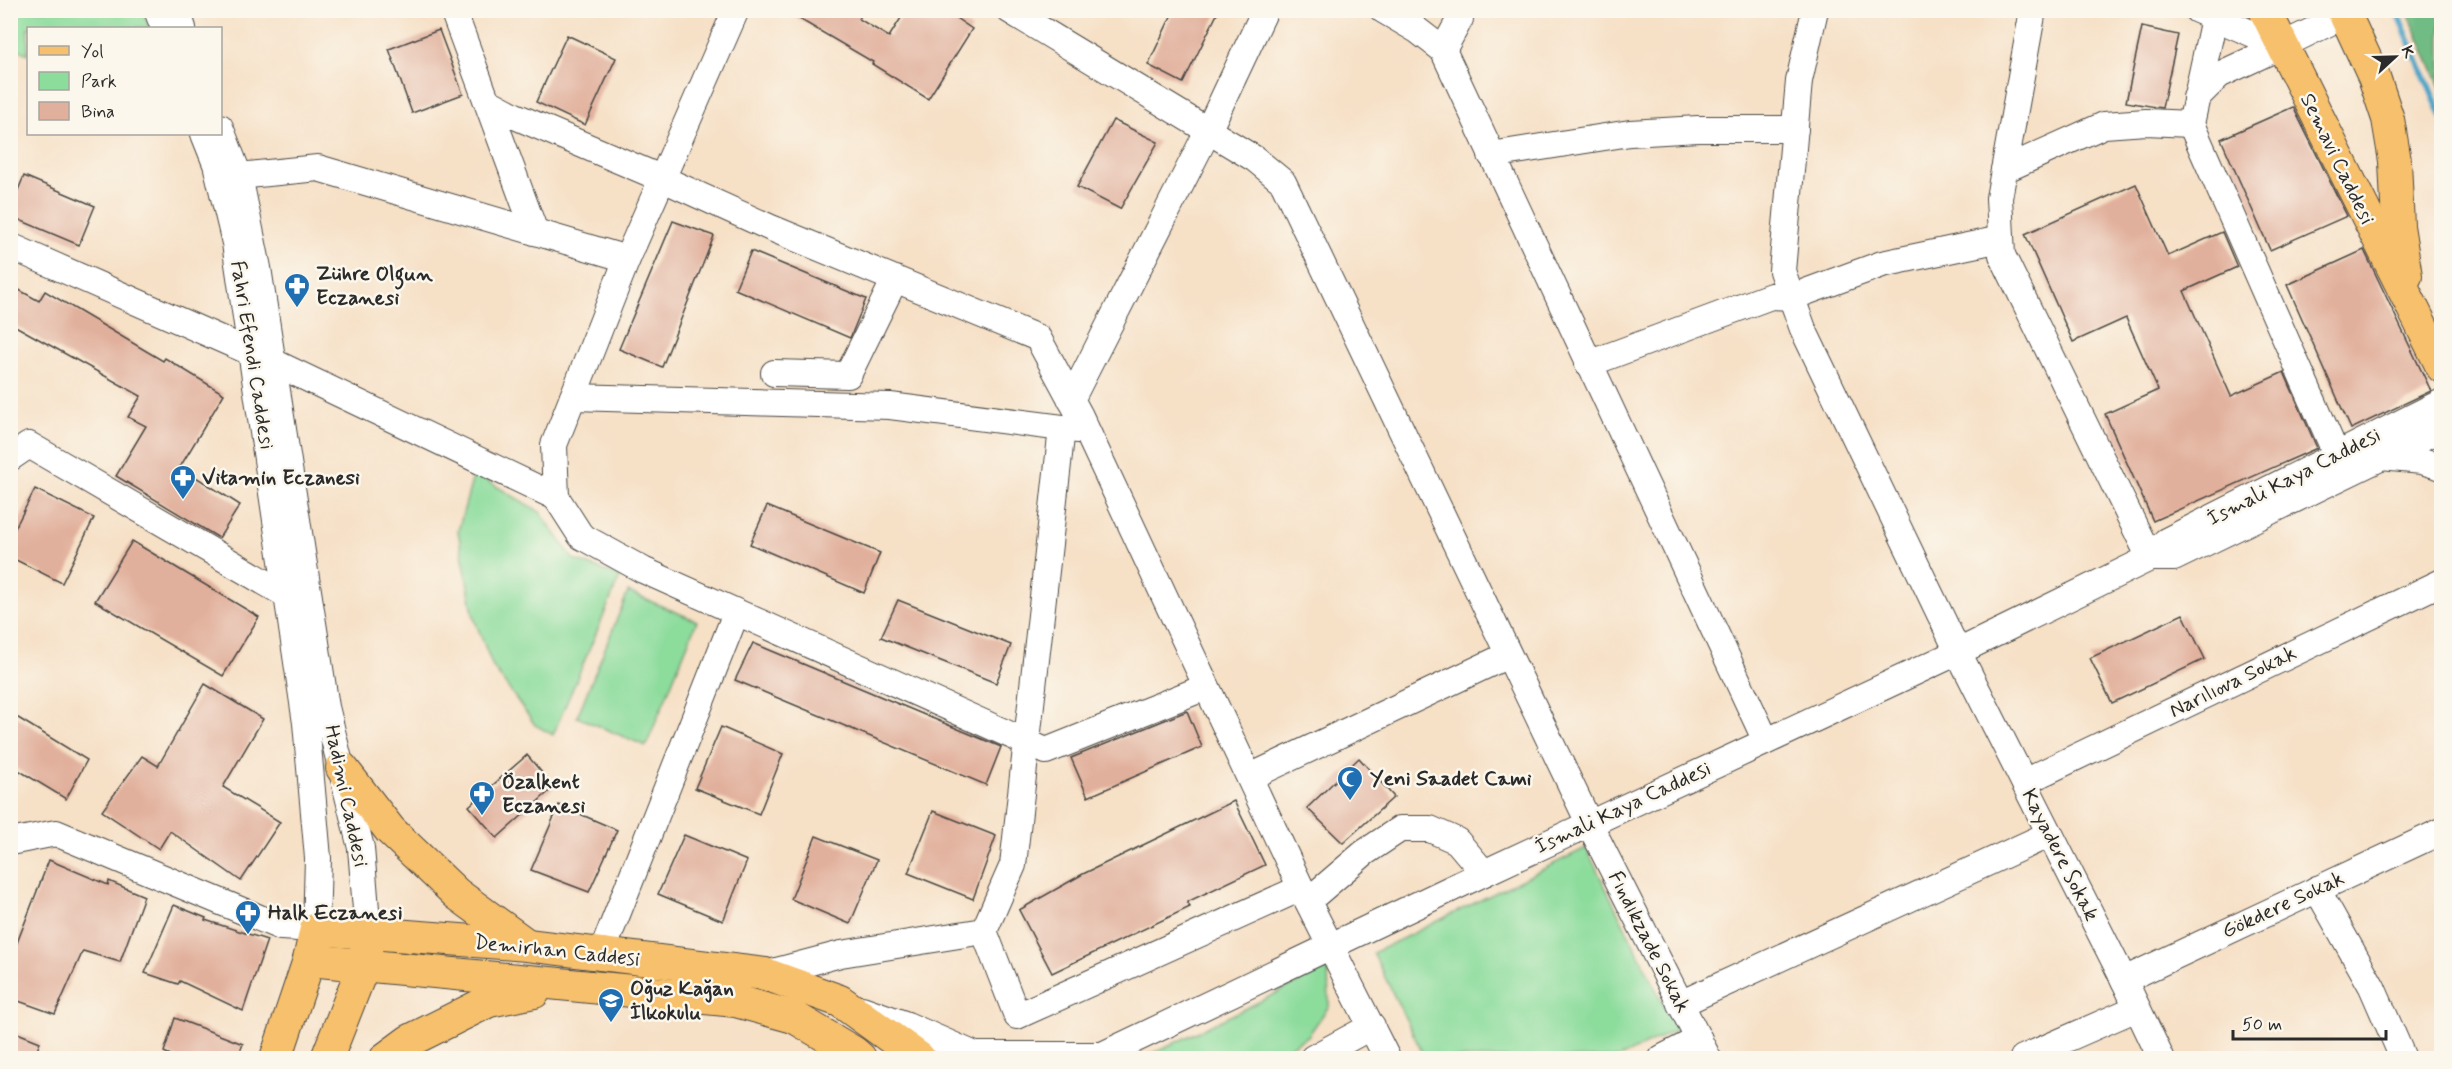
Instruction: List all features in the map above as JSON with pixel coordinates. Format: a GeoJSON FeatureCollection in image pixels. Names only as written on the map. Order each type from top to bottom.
{"type":"FeatureCollection","features":[{"type":"Feature","properties":{"kind":"main road","name":"Semavi Caddesi"},"geometry":{"type":"LineString","coordinates":[[2265,10],[2442,367]]}},
{"type":"Feature","properties":{"kind":"main road","name":"Semavi Caddesi"},"geometry":{"type":"LineString","coordinates":[[2344,13],[2374,77],[2388,119],[2395,161],[2398,226],[2411,307]]}},
{"type":"Feature","properties":{"kind":"main road"},"geometry":{"type":"LineString","coordinates":[[342,768],[390,830],[457,894],[527,945]]}},
{"type":"Feature","properties":{"kind":"main road","name":"Demirhan Caddesi"},"geometry":{"type":"LineString","coordinates":[[316,929],[527,945],[765,975],[840,1001],[919,1059]]}},
{"type":"Feature","properties":{"kind":"main road","name":"Hadimi Caddesi"},"geometry":{"type":"LineString","coordinates":[[276,1059],[309,960],[316,929]]}},
{"type":"Feature","properties":{"kind":"main road","name":"Hadimi Caddesi"},"geometry":{"type":"LineString","coordinates":[[327,1059],[363,964],[368,934]]}},
{"type":"Feature","properties":{"kind":"main road","name":"Demirhan Caddesi"},"geometry":{"type":"LineString","coordinates":[[309,960],[736,1001],[794,1017],[853,1052],[860,1059]]}},
{"type":"Feature","properties":{"kind":"main road"},"geometry":{"type":"LineString","coordinates":[[386,1059],[409,1041],[489,1001],[565,985]]}},
{"type":"Feature","properties":{"kind":"street"},"geometry":{"type":"LineString","coordinates":[[157,10],[164,27]]}},
{"type":"Feature","properties":{"kind":"street"},"geometry":{"type":"LineString","coordinates":[[177,10],[183,27]]}},
{"type":"Feature","properties":{"kind":"street"},"geometry":{"type":"LineString","coordinates":[[453,10],[535,232]]}},
{"type":"Feature","properties":{"kind":"street"},"geometry":{"type":"LineString","coordinates":[[736,10],[627,259],[554,445],[556,497],[581,536],[643,570],[1046,751],[1206,687]]}},
{"type":"Feature","properties":{"kind":"street","name":"Fındıkzade Sokak"},"geometry":{"type":"LineString","coordinates":[[1009,10],[1255,159],[1282,182],[1590,825],[1704,1049]]}},
{"type":"Feature","properties":{"kind":"street"},"geometry":{"type":"LineString","coordinates":[[1071,400],[1208,131],[1265,10]]}},
{"type":"Feature","properties":{"kind":"street"},"geometry":{"type":"LineString","coordinates":[[1383,10],[1418,30],[1443,50],[1766,741]]}},
{"type":"Feature","properties":{"kind":"street"},"geometry":{"type":"LineString","coordinates":[[1443,50],[1460,20],[1461,10]]}},
{"type":"Feature","properties":{"kind":"street","name":"Kayadere Sokak"},"geometry":{"type":"LineString","coordinates":[[1815,10],[1799,81],[1782,271],[1803,329],[1958,652],[2138,1008],[2161,1059]]}},
{"type":"Feature","properties":{"kind":"street"},"geometry":{"type":"LineString","coordinates":[[2033,10],[1999,198],[2002,255],[2150,558]]}},
{"type":"Feature","properties":{"kind":"street"},"geometry":{"type":"LineString","coordinates":[[2196,98],[2219,75],[2344,13]]}},
{"type":"Feature","properties":{"kind":"street"},"geometry":{"type":"LineString","coordinates":[[2281,46],[2206,14],[2191,124],[2337,456]]}},
{"type":"Feature","properties":{"kind":"street"},"geometry":{"type":"LineString","coordinates":[[487,101],[515,116],[771,228],[1038,338],[1087,431],[1305,895],[1388,1059]]}},
{"type":"Feature","properties":{"kind":"street"},"geometry":{"type":"LineString","coordinates":[[2004,170],[2104,125],[2146,122],[2191,124]]}},
{"type":"Feature","properties":{"kind":"street"},"geometry":{"type":"LineString","coordinates":[[1491,155],[1630,133],[1698,129],[1795,129]]}},
{"type":"Feature","properties":{"kind":"street","name":"Fahri Efendi Caddesi"},"geometry":{"type":"LineString","coordinates":[[222,132],[239,176],[258,268],[262,358],[288,596],[306,723]]}},
{"type":"Feature","properties":{"kind":"street","name":"Fahri Efendi Caddesi"},"geometry":{"type":"LineString","coordinates":[[204,135],[216,164],[262,358],[311,608],[326,707]]}},
{"type":"Feature","properties":{"kind":"street"},"geometry":{"type":"LineString","coordinates":[[239,176],[318,168],[627,259]]}},
{"type":"Feature","properties":{"kind":"street"},"geometry":{"type":"LineString","coordinates":[[1588,364],[1771,296],[1792,297],[1882,264],[2001,239]]}},
{"type":"Feature","properties":{"kind":"street"},"geometry":{"type":"LineString","coordinates":[[10,246],[262,358],[556,497]]}},
{"type":"Feature","properties":{"kind":"street"},"geometry":{"type":"LineString","coordinates":[[774,373],[848,375],[895,279]]}},
{"type":"Feature","properties":{"kind":"street"},"geometry":{"type":"LineString","coordinates":[[2411,307],[2442,325]]}},
{"type":"Feature","properties":{"kind":"street"},"geometry":{"type":"LineString","coordinates":[[573,397],[890,406],[1087,431]]}},
{"type":"Feature","properties":{"kind":"street","name":"İsmali Kaya Caddesi"},"geometry":{"type":"LineString","coordinates":[[1101,1057],[1484,873],[1958,652],[2150,558],[2166,541],[2442,402]]}},
{"type":"Feature","properties":{"kind":"street"},"geometry":{"type":"LineString","coordinates":[[1062,428],[1013,865],[984,931],[1017,1016],[1305,895],[1400,829],[1430,829],[1457,842],[1484,873]]}},
{"type":"Feature","properties":{"kind":"street","name":"İsmali Kaya Caddesi"},"geometry":{"type":"LineString","coordinates":[[2150,558],[2174,558],[2442,428]]}},
{"type":"Feature","properties":{"kind":"street"},"geometry":{"type":"LineString","coordinates":[[10,458],[29,445],[311,608]]}},
{"type":"Feature","properties":{"kind":"street"},"geometry":{"type":"LineString","coordinates":[[2382,457],[2422,461],[2442,467]]}},
{"type":"Feature","properties":{"kind":"street","name":"Narılıova Sokak"},"geometry":{"type":"LineString","coordinates":[[2024,782],[2442,582]]}},
{"type":"Feature","properties":{"kind":"street"},"geometry":{"type":"LineString","coordinates":[[601,955],[736,613]]}},
{"type":"Feature","properties":{"kind":"street"},"geometry":{"type":"LineString","coordinates":[[1250,777],[1508,655]]}},
{"type":"Feature","properties":{"kind":"street","name":"Hadimi Caddesi"},"geometry":{"type":"LineString","coordinates":[[326,707],[361,848],[368,934]]}},
{"type":"Feature","properties":{"kind":"street","name":"Hadimi Caddesi"},"geometry":{"type":"LineString","coordinates":[[306,723],[318,858],[316,929]]}},
{"type":"Feature","properties":{"kind":"street","name":"Gökdere Sokak"},"geometry":{"type":"LineString","coordinates":[[2124,980],[2442,831]]}},
{"type":"Feature","properties":{"kind":"street"},"geometry":{"type":"LineString","coordinates":[[10,842],[56,833],[281,927],[316,929]]}},
{"type":"Feature","properties":{"kind":"street"},"geometry":{"type":"LineString","coordinates":[[1680,1004],[2050,834]]}},
{"type":"Feature","properties":{"kind":"street"},"geometry":{"type":"LineString","coordinates":[[2317,889],[2372,987],[2403,1059]]}},
{"type":"Feature","properties":{"kind":"street"},"geometry":{"type":"LineString","coordinates":[[765,975],[841,954],[984,931]]}},
{"type":"Feature","properties":{"kind":"street"},"geometry":{"type":"LineString","coordinates":[[840,1001],[907,1025],[975,1055],[1101,1057]]}},
{"type":"Feature","properties":{"kind":"street"},"geometry":{"type":"LineString","coordinates":[[2022,1059],[2138,1008]]}},
{"type":"Feature","properties":{"kind":"street"},"geometry":{"type":"LineString","coordinates":[[1313,1059],[1372,1026]]}},
{"type":"Feature","properties":{"kind":"street"},"geometry":{"type":"LineString","coordinates":[[1662,1059],[1704,1049]]}},
{"type":"Feature","properties":{"kind":"green space"},"geometry":{"type":"Polygon","coordinates":[[[11,10],[143,11],[149,27],[27,27],[27,54],[11,46],[11,10]]]}},
{"type":"Feature","properties":{"kind":"green space"},"geometry":{"type":"Polygon","coordinates":[[[2407,11],[2441,11],[2441,89],[2407,11]]]}},
{"type":"Feature","properties":{"kind":"green space"},"geometry":{"type":"Polygon","coordinates":[[[474,473],[540,512],[573,559],[620,577],[553,735],[535,725],[493,667],[474,618],[458,531],[474,473]]]}},
{"type":"Feature","properties":{"kind":"green space"},"geometry":{"type":"Polygon","coordinates":[[[628,592],[697,621],[646,746],[577,717],[628,592]]]}},
{"type":"Feature","properties":{"kind":"green space"},"geometry":{"type":"Polygon","coordinates":[[[1586,848],[1676,1030],[1618,1058],[1425,1058],[1373,953],[1586,848]]]}},
{"type":"Feature","properties":{"kind":"green space"},"geometry":{"type":"Polygon","coordinates":[[[1328,968],[1329,1006],[1308,1036],[1271,1058],[1144,1058],[1328,968]]]}},
{"type":"Feature","properties":{"kind":"building"},"geometry":{"type":"Polygon","coordinates":[[[784,10],[864,10],[859,19],[889,37],[906,10],[944,10],[972,29],[928,99],[872,64],[873,62],[784,10]]]}},
{"type":"Feature","properties":{"kind":"building"},"geometry":{"type":"Polygon","coordinates":[[[1174,10],[1219,10],[1183,83],[1148,65],[1174,10]]]}},
{"type":"Feature","properties":{"kind":"building"},"geometry":{"type":"Polygon","coordinates":[[[2142,27],[2178,35],[2162,108],[2126,102],[2142,27]]]}},
{"type":"Feature","properties":{"kind":"building"},"geometry":{"type":"Polygon","coordinates":[[[439,30],[463,94],[412,113],[389,49],[439,30]]]}},
{"type":"Feature","properties":{"kind":"building"},"geometry":{"type":"Polygon","coordinates":[[[567,35],[616,58],[585,125],[536,102],[567,35]]]}},
{"type":"Feature","properties":{"kind":"building"},"geometry":{"type":"Polygon","coordinates":[[[2293,107],[2347,216],[2270,250],[2221,139],[2293,107]]]}},
{"type":"Feature","properties":{"kind":"building"},"geometry":{"type":"Polygon","coordinates":[[[1113,120],[1158,142],[1120,209],[1077,187],[1113,120]]]}},
{"type":"Feature","properties":{"kind":"building"},"geometry":{"type":"Polygon","coordinates":[[[24,176],[95,206],[79,245],[10,216],[10,209],[24,176]]]}},
{"type":"Feature","properties":{"kind":"building"},"geometry":{"type":"Polygon","coordinates":[[[2136,184],[2168,256],[2222,232],[2237,267],[2184,291],[2231,396],[2284,372],[2317,448],[2153,521],[2105,414],[2158,390],[2126,318],[2073,342],[2025,234],[2136,184]]]}},
{"type":"Feature","properties":{"kind":"building"},"geometry":{"type":"Polygon","coordinates":[[[673,221],[714,236],[662,367],[619,349],[673,221]]]}},
{"type":"Feature","properties":{"kind":"building"},"geometry":{"type":"Polygon","coordinates":[[[2364,250],[2431,391],[2351,429],[2287,285],[2364,250]]]}},
{"type":"Feature","properties":{"kind":"building"},"geometry":{"type":"Polygon","coordinates":[[[751,251],[866,299],[850,338],[735,289],[751,251]]]}},
{"type":"Feature","properties":{"kind":"building"},"geometry":{"type":"Polygon","coordinates":[[[10,285],[39,301],[45,291],[163,361],[165,358],[224,394],[180,467],[240,505],[219,538],[116,476],[146,426],[128,417],[141,396],[10,323],[10,285]]]}},
{"type":"Feature","properties":{"kind":"building"},"geometry":{"type":"Polygon","coordinates":[[[35,489],[94,518],[62,583],[10,557],[10,538],[35,489]]]}},
{"type":"Feature","properties":{"kind":"building"},"geometry":{"type":"Polygon","coordinates":[[[767,506],[880,553],[864,593],[750,544],[767,506]]]}},
{"type":"Feature","properties":{"kind":"building"},"geometry":{"type":"Polygon","coordinates":[[[132,541],[259,617],[223,676],[95,601],[132,541]]]}},
{"type":"Feature","properties":{"kind":"building"},"geometry":{"type":"Polygon","coordinates":[[[898,600],[1011,645],[996,683],[881,637],[898,600]]]}},
{"type":"Feature","properties":{"kind":"building"},"geometry":{"type":"Polygon","coordinates":[[[2183,614],[2205,659],[2112,703],[2090,658],[2183,614]]]}},
{"type":"Feature","properties":{"kind":"building"},"geometry":{"type":"Polygon","coordinates":[[[753,643],[1001,747],[986,785],[735,680],[753,643]]]}},
{"type":"Feature","properties":{"kind":"building"},"geometry":{"type":"Polygon","coordinates":[[[205,684],[263,719],[223,787],[280,822],[241,881],[170,831],[159,849],[102,811],[142,756],[158,766],[205,684]]]}},
{"type":"Feature","properties":{"kind":"building"},"geometry":{"type":"Polygon","coordinates":[[[1187,711],[1202,747],[1088,797],[1071,758],[1187,711]]]}},
{"type":"Feature","properties":{"kind":"building"},"geometry":{"type":"Polygon","coordinates":[[[10,713],[87,760],[66,799],[10,765],[10,713]]]}},
{"type":"Feature","properties":{"kind":"building"},"geometry":{"type":"Polygon","coordinates":[[[721,727],[783,754],[759,814],[695,788],[721,727]]]}},
{"type":"Feature","properties":{"kind":"building"},"geometry":{"type":"Polygon","coordinates":[[[527,755],[554,787],[497,838],[469,806],[527,755]]]}},
{"type":"Feature","properties":{"kind":"building","name":"Yeni Saadet Cami"},"geometry":{"type":"Polygon","coordinates":[[[1359,758],[1394,797],[1343,843],[1307,808],[1359,758]]]}},
{"type":"Feature","properties":{"kind":"building"},"geometry":{"type":"Polygon","coordinates":[[[1234,801],[1265,865],[1187,902],[1190,907],[1052,973],[1019,910],[1083,874],[1234,801]]]}},
{"type":"Feature","properties":{"kind":"building"},"geometry":{"type":"Polygon","coordinates":[[[559,805],[617,830],[589,892],[531,870],[559,805]]]}},
{"type":"Feature","properties":{"kind":"building"},"geometry":{"type":"Polygon","coordinates":[[[933,811],[996,836],[973,899],[908,873],[933,811]]]}},
{"type":"Feature","properties":{"kind":"building"},"geometry":{"type":"Polygon","coordinates":[[[684,835],[747,861],[723,921],[658,894],[684,835]]]}},
{"type":"Feature","properties":{"kind":"building"},"geometry":{"type":"Polygon","coordinates":[[[816,836],[877,860],[850,924],[791,899],[816,836]]]}},
{"type":"Feature","properties":{"kind":"building"},"geometry":{"type":"Polygon","coordinates":[[[49,860],[108,885],[109,881],[144,896],[120,962],[83,951],[55,1014],[10,998],[10,961],[49,860]]]}},
{"type":"Feature","properties":{"kind":"building"},"geometry":{"type":"Polygon","coordinates":[[[174,905],[206,918],[205,920],[267,940],[243,1011],[180,981],[178,984],[145,973],[174,905]]]}},
{"type":"Feature","properties":{"kind":"building"},"geometry":{"type":"Polygon","coordinates":[[[175,1018],[243,1044],[237,1059],[179,1059],[164,1052],[175,1018]]]}},
{"type":"Feature","properties":{"kind":"building"},"geometry":{"type":"Polygon","coordinates":[[[10,1030],[40,1042],[34,1059],[10,1059],[10,1030]]]}},
{"type":"Feature","properties":{"kind":"waterway"},"geometry":{"type":"LineString","coordinates":[[2396,10],[2442,117]]}},
{"type":"Feature","properties":{"kind":"place","name":"Zühre Olgun Eczanesi"},"geometry":{"type":"Point","coordinates":[297,309]}},
{"type":"Feature","properties":{"kind":"place","name":"Vitamin Eczanesi"},"geometry":{"type":"Point","coordinates":[183,501]}},
{"type":"Feature","properties":{"kind":"place","name":"Yeni Saadet Cami"},"geometry":{"type":"Point","coordinates":[1350,802]}},
{"type":"Feature","properties":{"kind":"place","name":"Özalkent Eczanesi"},"geometry":{"type":"Point","coordinates":[482,817]}},
{"type":"Feature","properties":{"kind":"place","name":"Halk Eczanesi"},"geometry":{"type":"Point","coordinates":[248,936]}},
{"type":"Feature","properties":{"kind":"place","name":"Oğuz Kağan İlkokulu"},"geometry":{"type":"Point","coordinates":[611,1024]}}]}
